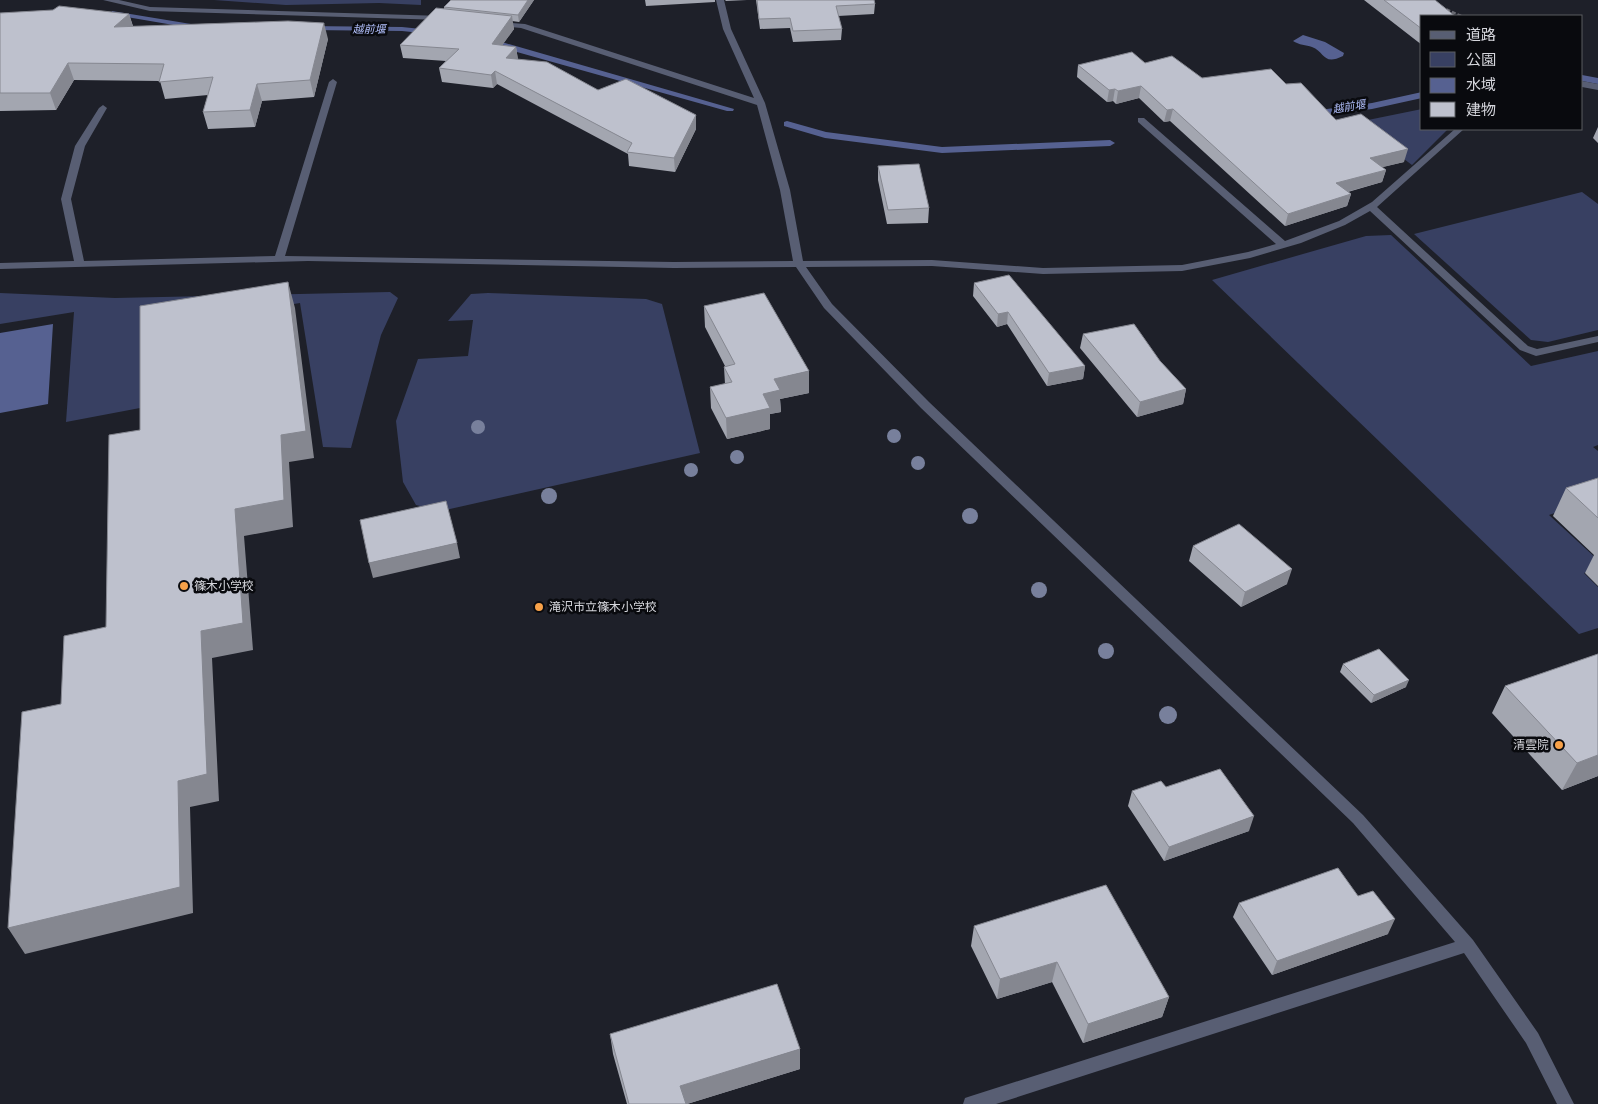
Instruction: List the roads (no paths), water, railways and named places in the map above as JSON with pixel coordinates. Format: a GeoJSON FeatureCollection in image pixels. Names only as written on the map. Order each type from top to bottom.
{"type":"FeatureCollection","features":[{"type":"Feature","properties":{"kind":"street"},"geometry":{"type":"LineString","coordinates":[[108,0],[150,9],[424,16],[454,19]]}},
{"type":"Feature","properties":{"kind":"street"},"geometry":{"type":"LineString","coordinates":[[720,0],[728,29],[761,103],[784,190],[798,263],[828,306],[925,405],[1358,819],[1466,945],[1532,1038],[1566,1104]]}},
{"type":"Feature","properties":{"kind":"street"},"geometry":{"type":"LineString","coordinates":[[493,23],[522,26],[761,103]]}},
{"type":"Feature","properties":{"kind":"street"},"geometry":{"type":"LineString","coordinates":[[279,259],[332,82]]}},
{"type":"Feature","properties":{"kind":"street"},"geometry":{"type":"LineString","coordinates":[[1583,84],[1598,87]]}},
{"type":"Feature","properties":{"kind":"street"},"geometry":{"type":"LineString","coordinates":[[80,264],[66,199],[80,146],[103,108]]}},
{"type":"Feature","properties":{"kind":"street"},"geometry":{"type":"LineString","coordinates":[[1141,120],[1283,245]]}},
{"type":"Feature","properties":{"kind":"street"},"geometry":{"type":"LineString","coordinates":[[0,266],[279,259],[674,265],[932,263],[1043,271],[1182,268],[1250,255],[1342,223],[1372,206],[1459,130]]}},
{"type":"Feature","properties":{"kind":"street"},"geometry":{"type":"LineString","coordinates":[[1372,206],[1524,348],[1536,353],[1598,339]]}},
{"type":"Feature","properties":{"kind":"street"},"geometry":{"type":"LineString","coordinates":[[971,1104],[1466,945]]}},
{"type":"Feature","properties":{"kind":"water"},"geometry":{"type":"Polygon","coordinates":[[[1303,35],[1325,42],[1344,53],[1343,56],[1332,60],[1328,59],[1316,49],[1293,41],[1303,35]]]}},
{"type":"Feature","properties":{"kind":"water"},"geometry":{"type":"Polygon","coordinates":[[[53,324],[48,404],[0,413],[0,333],[53,324]]]}},
{"type":"Feature","properties":{"kind":"waterway","name":"越前堰"},"geometry":{"type":"LineString","coordinates":[[115,13],[191,26]]}},
{"type":"Feature","properties":{"kind":"waterway","name":"越前堰"},"geometry":{"type":"LineString","coordinates":[[308,28],[402,29],[431,32]]}},
{"type":"Feature","properties":{"kind":"waterway","name":"越前堰"},"geometry":{"type":"LineString","coordinates":[[502,45],[730,109]]}},
{"type":"Feature","properties":{"kind":"waterway","name":"越前堰"},"geometry":{"type":"LineString","coordinates":[[1583,78],[1598,81]]}},
{"type":"Feature","properties":{"kind":"waterway","name":"越前堰"},"geometry":{"type":"LineString","coordinates":[[1312,114],[1372,106],[1420,95]]}},
{"type":"Feature","properties":{"kind":"waterway"},"geometry":{"type":"LineString","coordinates":[[787,124],[825,135],[942,150],[1110,143]]}},
{"type":"Feature","properties":{"kind":"place","name":"篠木小学校"},"geometry":{"type":"Point","coordinates":[184,586]}},
{"type":"Feature","properties":{"kind":"place","name":"滝沢市立篠木小学校"},"geometry":{"type":"Point","coordinates":[539,607]}},
{"type":"Feature","properties":{"kind":"place","name":"清雲院"},"geometry":{"type":"Point","coordinates":[1559,745]}}]}
